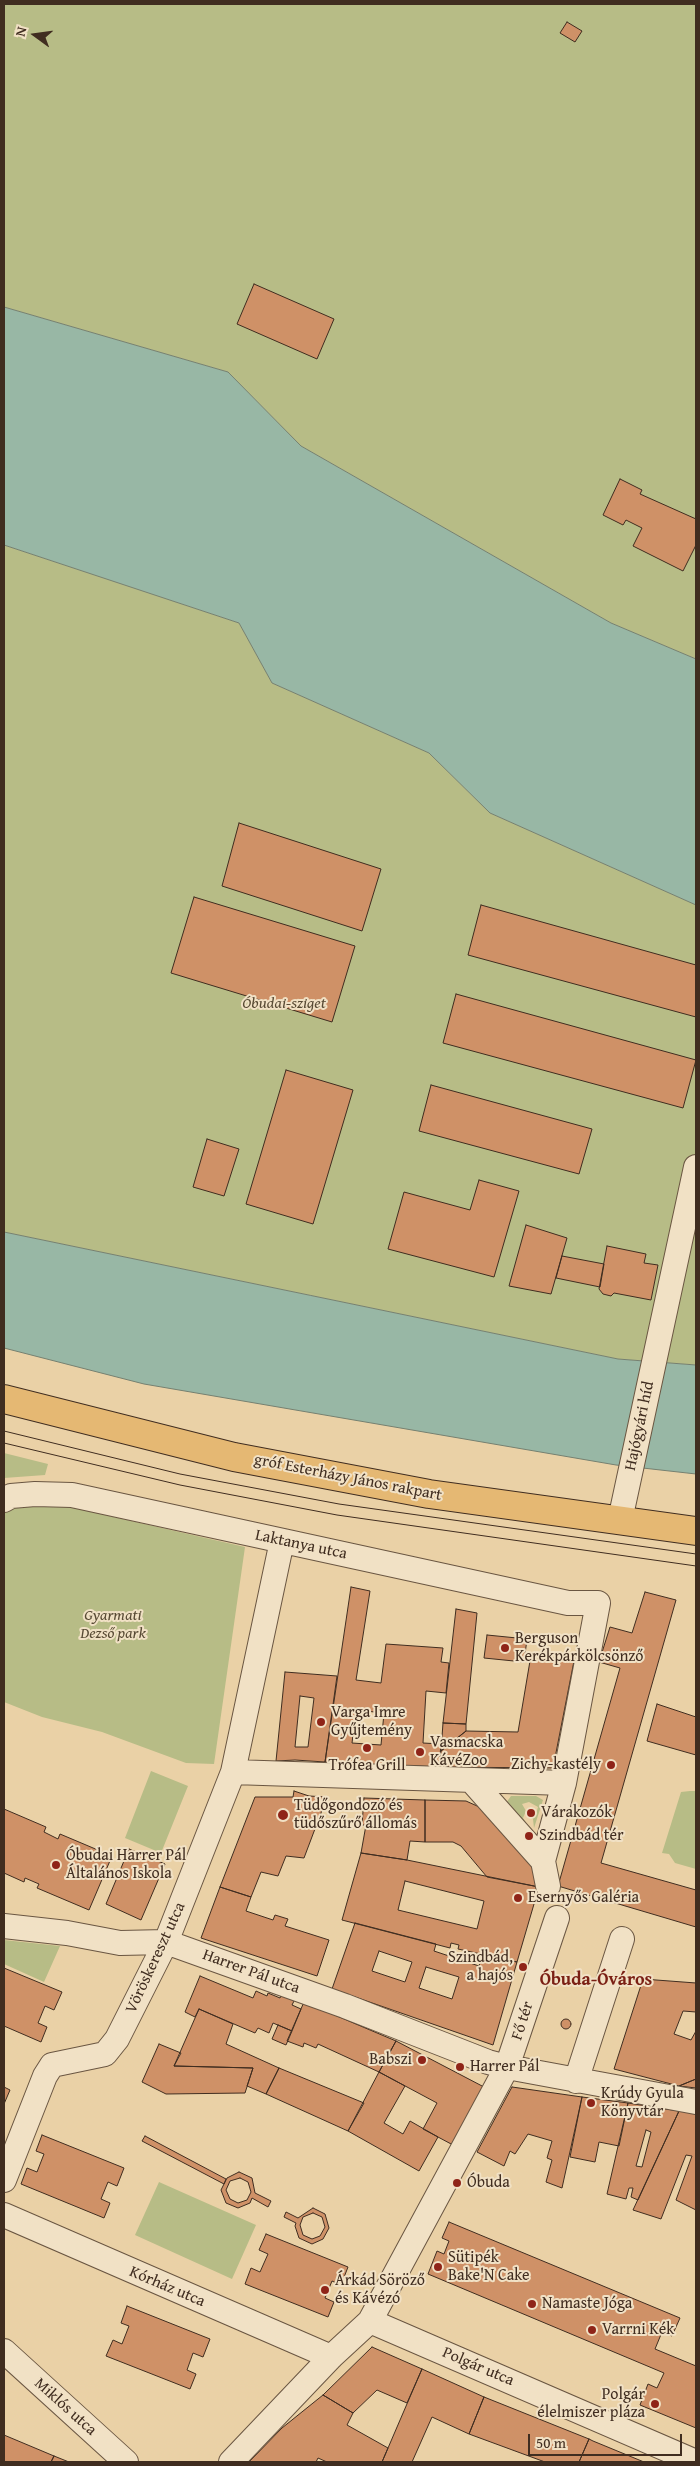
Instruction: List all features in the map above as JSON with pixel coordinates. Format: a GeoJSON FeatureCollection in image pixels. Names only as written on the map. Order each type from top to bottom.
{"type":"FeatureCollection","features":[{"type":"Feature","properties":{"kind":"main road","name":"gróf Esterházy János rakpart"},"geometry":{"type":"LineString","coordinates":[[4,1399],[234,1457],[429,1494],[696,1531]]}},
{"type":"Feature","properties":{"kind":"street","name":"Hajógyári híd"},"geometry":{"type":"LineString","coordinates":[[620,1520],[696,1167]]}},
{"type":"Feature","properties":{"kind":"street","name":"Laktanya utca"},"geometry":{"type":"LineString","coordinates":[[4,1500],[11,1496],[35,1494],[72,1495],[568,1603],[598,1603],[564,1783]]}},
{"type":"Feature","properties":{"kind":"street","name":"Vöröskereszt utca"},"geometry":{"type":"LineString","coordinates":[[4,2180],[45,2076],[52,2065],[106,2054],[117,2039],[166,1942],[233,1772],[282,1541]]}},
{"type":"Feature","properties":{"kind":"street"},"geometry":{"type":"LineString","coordinates":[[233,1772],[564,1783],[543,1861],[548,1886]]}},
{"type":"Feature","properties":{"kind":"street"},"geometry":{"type":"LineString","coordinates":[[471,1780],[543,1861]]}},
{"type":"Feature","properties":{"kind":"street","name":"Fő tér"},"geometry":{"type":"LineString","coordinates":[[498,2065],[557,1918]]}},
{"type":"Feature","properties":{"kind":"street","name":"Harrer Pál utca"},"geometry":{"type":"LineString","coordinates":[[4,1926],[66,1933],[120,1944],[166,1942],[345,2006],[498,2065]]}},
{"type":"Feature","properties":{"kind":"street"},"geometry":{"type":"LineString","coordinates":[[576,2080],[622,1940]]}},
{"type":"Feature","properties":{"kind":"street"},"geometry":{"type":"LineString","coordinates":[[231,2462],[331,2358],[370,2321],[498,2065],[696,2102]]}},
{"type":"Feature","properties":{"kind":"street","name":"Kórház utca"},"geometry":{"type":"LineString","coordinates":[[4,2216],[331,2358]]}},
{"type":"Feature","properties":{"kind":"street","name":"Polgár utca"},"geometry":{"type":"LineString","coordinates":[[370,2321],[696,2462]]}},
{"type":"Feature","properties":{"kind":"street","name":"Miklós utca"},"geometry":{"type":"LineString","coordinates":[[4,2351],[126,2462]]}},
{"type":"Feature","properties":{"kind":"green space"},"geometry":{"type":"Polygon","coordinates":[[[4,4],[696,4],[696,659],[611,623],[301,446],[228,372],[4,307],[4,4]]]}},
{"type":"Feature","properties":{"kind":"green space","name":"Óbudai-sziget"},"geometry":{"type":"Polygon","coordinates":[[[4,545],[239,623],[272,683],[429,753],[490,813],[696,905],[696,1365],[618,1359],[4,1232],[4,545]]]}},
{"type":"Feature","properties":{"kind":"green space"},"geometry":{"type":"Polygon","coordinates":[[[4,1453],[48,1464],[45,1475],[4,1478],[4,1453]]]}},
{"type":"Feature","properties":{"kind":"green space","name":"Gyarmati Dezső park"},"geometry":{"type":"Polygon","coordinates":[[[17,1505],[66,1506],[245,1547],[214,1764],[186,1763],[102,1732],[42,1717],[4,1702],[4,1510],[17,1505]]]}},
{"type":"Feature","properties":{"kind":"green space"},"geometry":{"type":"Polygon","coordinates":[[[151,1771],[188,1786],[161,1853],[125,1838],[151,1771]]]}},
{"type":"Feature","properties":{"kind":"green space"},"geometry":{"type":"Polygon","coordinates":[[[696,1791],[696,1869],[675,1863],[669,1854],[662,1853],[681,1792],[696,1791]]]}},
{"type":"Feature","properties":{"kind":"green space"},"geometry":{"type":"Polygon","coordinates":[[[511,1796],[536,1796],[543,1800],[534,1828],[533,1819],[530,1818],[536,1814],[538,1807],[529,1802],[522,1804],[526,1811],[523,1818],[528,1826],[506,1803],[511,1796]]]}},
{"type":"Feature","properties":{"kind":"green space"},"geometry":{"type":"Polygon","coordinates":[[[4,1940],[60,1946],[44,1982],[4,1964],[4,1940]]]}},
{"type":"Feature","properties":{"kind":"green space"},"geometry":{"type":"Polygon","coordinates":[[[159,2182],[256,2225],[232,2279],[135,2235],[159,2182]]]}},
{"type":"Feature","properties":{"kind":"shaded area"},"geometry":{"type":"Polygon","coordinates":[[[4,307],[228,372],[301,446],[611,623],[696,659],[696,905],[490,813],[429,753],[272,683],[239,623],[4,545],[4,307]]]}},
{"type":"Feature","properties":{"kind":"shaded area"},"geometry":{"type":"Polygon","coordinates":[[[4,1232],[618,1359],[696,1365],[696,1474],[616,1465],[144,1384],[4,1348],[4,1232]]]}},
{"type":"Feature","properties":{"kind":"building"},"geometry":{"type":"Polygon","coordinates":[[[567,22],[582,31],[575,42],[560,33],[567,22]]]}},
{"type":"Feature","properties":{"kind":"building"},"geometry":{"type":"Polygon","coordinates":[[[254,284],[334,319],[317,359],[237,324],[254,284]]]}},
{"type":"Feature","properties":{"kind":"building"},"geometry":{"type":"Polygon","coordinates":[[[620,479],[642,490],[640,494],[696,519],[696,545],[683,571],[633,546],[642,528],[626,520],[623,525],[603,515],[620,479]]]}},
{"type":"Feature","properties":{"kind":"building"},"geometry":{"type":"Polygon","coordinates":[[[239,823],[381,869],[362,931],[222,886],[239,823]]]}},
{"type":"Feature","properties":{"kind":"building"},"geometry":{"type":"Polygon","coordinates":[[[194,897],[355,946],[332,1022],[171,973],[194,897]]]}},
{"type":"Feature","properties":{"kind":"building"},"geometry":{"type":"Polygon","coordinates":[[[481,905],[696,965],[696,1017],[468,955],[481,905]]]}},
{"type":"Feature","properties":{"kind":"building"},"geometry":{"type":"Polygon","coordinates":[[[456,994],[696,1060],[683,1108],[443,1043],[456,994]]]}},
{"type":"Feature","properties":{"kind":"building"},"geometry":{"type":"Polygon","coordinates":[[[286,1070],[353,1090],[313,1224],[246,1204],[286,1070]]]}},
{"type":"Feature","properties":{"kind":"building"},"geometry":{"type":"Polygon","coordinates":[[[431,1085],[592,1129],[579,1174],[419,1131],[431,1085]]]}},
{"type":"Feature","properties":{"kind":"building"},"geometry":{"type":"Polygon","coordinates":[[[207,1139],[239,1149],[224,1196],[193,1187],[207,1139]]]}},
{"type":"Feature","properties":{"kind":"building"},"geometry":{"type":"Polygon","coordinates":[[[479,1180],[519,1191],[494,1277],[388,1249],[404,1192],[470,1210],[479,1180]]]}},
{"type":"Feature","properties":{"kind":"building"},"geometry":{"type":"Polygon","coordinates":[[[526,1225],[567,1238],[551,1294],[509,1286],[526,1225]]]}},
{"type":"Feature","properties":{"kind":"building"},"geometry":{"type":"Polygon","coordinates":[[[607,1246],[646,1254],[644,1263],[658,1265],[651,1300],[614,1293],[611,1296],[603,1294],[599,1289],[607,1246]]]}},
{"type":"Feature","properties":{"kind":"building"},"geometry":{"type":"Polygon","coordinates":[[[562,1256],[604,1264],[600,1287],[556,1278],[562,1256]]]}},
{"type":"Feature","properties":{"kind":"building"},"geometry":{"type":"Polygon","coordinates":[[[351,1587],[370,1591],[356,1680],[381,1683],[386,1644],[443,1648],[441,1662],[449,1663],[446,1693],[426,1691],[423,1743],[441,1744],[439,1767],[325,1762],[351,1587]],[[356,1710],[352,1743],[381,1745],[384,1713],[356,1710]]]}},
{"type":"Feature","properties":{"kind":"building","name":"Zichy-kastély"},"geometry":{"type":"Polygon","coordinates":[[[645,1592],[676,1600],[601,1863],[696,1890],[696,1927],[558,1886],[620,1668],[599,1662],[610,1627],[632,1633],[645,1592]]]}},
{"type":"Feature","properties":{"kind":"building"},"geometry":{"type":"Polygon","coordinates":[[[456,1609],[477,1613],[466,1724],[443,1723],[456,1609]]]}},
{"type":"Feature","properties":{"kind":"building","name":"Berguson Kerékpárkölcsönző"},"geometry":{"type":"Polygon","coordinates":[[[487,1635],[527,1639],[524,1662],[484,1658],[487,1635]]]}},
{"type":"Feature","properties":{"kind":"building"},"geometry":{"type":"Polygon","coordinates":[[[531,1655],[574,1661],[553,1768],[439,1767],[441,1751],[466,1731],[518,1732],[531,1655]]]}},
{"type":"Feature","properties":{"kind":"building","name":"Varga Imre Gyűjtemény"},"geometry":{"type":"Polygon","coordinates":[[[285,1672],[337,1676],[325,1762],[276,1761],[285,1672]],[[300,1696],[295,1747],[308,1747],[314,1698],[300,1696]]]}},
{"type":"Feature","properties":{"kind":"building","name":"Zichy-kastély"},"geometry":{"type":"Polygon","coordinates":[[[657,1704],[696,1717],[696,1755],[647,1741],[657,1704]]]}},
{"type":"Feature","properties":{"kind":"building"},"geometry":{"type":"Polygon","coordinates":[[[443,1723],[466,1724],[466,1731],[441,1751],[443,1723]]]}},
{"type":"Feature","properties":{"kind":"building"},"geometry":{"type":"Polygon","coordinates":[[[294,1791],[309,1796],[327,1797],[304,1858],[286,1856],[278,1876],[261,1872],[251,1897],[220,1887],[255,1797],[293,1797],[294,1791]]]}},
{"type":"Feature","properties":{"kind":"building"},"geometry":{"type":"Polygon","coordinates":[[[364,1798],[425,1800],[425,1842],[410,1841],[407,1860],[361,1853],[366,1825],[362,1825],[364,1798]]]}},
{"type":"Feature","properties":{"kind":"building"},"geometry":{"type":"Polygon","coordinates":[[[425,1800],[466,1801],[486,1810],[533,1865],[539,1887],[487,1877],[461,1846],[453,1842],[425,1842],[425,1800]]]}},
{"type":"Feature","properties":{"kind":"building","name":"Óbudai Harrer Pál Általános Iskola"},"geometry":{"type":"Polygon","coordinates":[[[4,1809],[46,1827],[44,1832],[58,1839],[60,1834],[112,1856],[89,1910],[37,1888],[39,1884],[25,1878],[24,1882],[4,1873],[4,1809]]]}},
{"type":"Feature","properties":{"kind":"building"},"geometry":{"type":"Polygon","coordinates":[[[129,1849],[165,1864],[141,1920],[106,1904],[129,1849]]]}},
{"type":"Feature","properties":{"kind":"building"},"geometry":{"type":"Polygon","coordinates":[[[361,1853],[407,1860],[539,1887],[517,1962],[458,1949],[459,1945],[451,1943],[450,1948],[342,1920],[361,1853]],[[405,1881],[398,1910],[477,1929],[484,1901],[405,1881]]]}},
{"type":"Feature","properties":{"kind":"building"},"geometry":{"type":"Polygon","coordinates":[[[220,1887],[251,1897],[246,1911],[273,1920],[275,1915],[288,1919],[285,1926],[329,1940],[317,1976],[201,1938],[220,1887]]]}},
{"type":"Feature","properties":{"kind":"building"},"geometry":{"type":"Polygon","coordinates":[[[355,1923],[436,1944],[434,1951],[479,1966],[482,1955],[517,1962],[493,2045],[332,1989],[355,1923]],[[379,1951],[372,1971],[405,1982],[412,1962],[379,1951]],[[426,1967],[419,1988],[452,1999],[459,1977],[426,1967]]]}},
{"type":"Feature","properties":{"kind":"building"},"geometry":{"type":"Polygon","coordinates":[[[4,1968],[62,1992],[54,2010],[45,2006],[38,2023],[47,2027],[41,2042],[4,2026],[4,1968]]]}},
{"type":"Feature","properties":{"kind":"building"},"geometry":{"type":"Polygon","coordinates":[[[200,1976],[253,1998],[256,1991],[267,1996],[268,1993],[280,1998],[283,1991],[296,1997],[292,2005],[301,2009],[292,2031],[273,2023],[269,2033],[258,2028],[255,2033],[199,2009],[195,2017],[185,2012],[200,1976]]]}},
{"type":"Feature","properties":{"kind":"building"},"geometry":{"type":"Polygon","coordinates":[[[643,1979],[696,1983],[696,2012],[683,2011],[674,2034],[691,2040],[696,2031],[696,2079],[679,2086],[614,2069],[643,1979]]]}},
{"type":"Feature","properties":{"kind":"building"},"geometry":{"type":"Polygon","coordinates":[[[304,2002],[396,2041],[379,2072],[318,2044],[316,2048],[304,2043],[303,2047],[287,2041],[304,2002]]]}},
{"type":"Feature","properties":{"kind":"building"},"geometry":{"type":"Polygon","coordinates":[[[199,2009],[233,2024],[226,2044],[279,2068],[266,2094],[247,2086],[253,2068],[174,2066],[199,2009]]]}},
{"type":"Feature","properties":{"kind":"building"},"geometry":{"type":"Polygon","coordinates":[[[566,2019],[571,2024],[566,2029],[561,2024],[566,2019]]]}},
{"type":"Feature","properties":{"kind":"building"},"geometry":{"type":"Polygon","coordinates":[[[278,2025],[292,2031],[286,2045],[272,2039],[278,2025]]]}},
{"type":"Feature","properties":{"kind":"building"},"geometry":{"type":"Polygon","coordinates":[[[396,2041],[484,2087],[453,2145],[423,2129],[437,2103],[379,2072],[396,2041]]]}},
{"type":"Feature","properties":{"kind":"building"},"geometry":{"type":"Polygon","coordinates":[[[159,2044],[181,2053],[174,2066],[253,2068],[245,2093],[166,2094],[142,2082],[159,2044]]]}},
{"type":"Feature","properties":{"kind":"building"},"geometry":{"type":"Polygon","coordinates":[[[279,2068],[364,2103],[348,2131],[266,2094],[279,2068]]]}},
{"type":"Feature","properties":{"kind":"building"},"geometry":{"type":"Polygon","coordinates":[[[379,2072],[405,2086],[384,2123],[403,2134],[410,2121],[438,2137],[419,2171],[348,2131],[379,2072]]]}},
{"type":"Feature","properties":{"kind":"building"},"geometry":{"type":"Polygon","coordinates":[[[696,2079],[696,2088],[679,2086],[696,2079]]]}},
{"type":"Feature","properties":{"kind":"building"},"geometry":{"type":"Polygon","coordinates":[[[4,2087],[10,2090],[4,2104],[4,2087]]]}},
{"type":"Feature","properties":{"kind":"building"},"geometry":{"type":"Polygon","coordinates":[[[512,2087],[582,2097],[562,2188],[546,2182],[552,2160],[547,2158],[552,2141],[528,2134],[515,2154],[510,2151],[504,2166],[477,2152],[512,2087]]]}},
{"type":"Feature","properties":{"kind":"building"},"geometry":{"type":"Polygon","coordinates":[[[582,2097],[628,2103],[619,2146],[599,2142],[595,2162],[570,2157],[582,2097]]]}},
{"type":"Feature","properties":{"kind":"building"},"geometry":{"type":"Polygon","coordinates":[[[628,2103],[679,2111],[638,2200],[631,2197],[633,2188],[629,2188],[626,2199],[607,2194],[628,2103]],[[646,2130],[636,2166],[642,2167],[651,2132],[646,2130]]]}},
{"type":"Feature","properties":{"kind":"building"},"geometry":{"type":"Polygon","coordinates":[[[679,2111],[696,2113],[696,2210],[676,2200],[692,2156],[686,2155],[661,2219],[633,2210],[679,2111]]]}},
{"type":"Feature","properties":{"kind":"building"},"geometry":{"type":"Polygon","coordinates":[[[42,2135],[124,2168],[117,2186],[108,2182],[101,2199],[110,2203],[104,2218],[21,2184],[27,2168],[37,2172],[44,2154],[36,2151],[42,2135]]]}},
{"type":"Feature","properties":{"kind":"building"},"geometry":{"type":"Polygon","coordinates":[[[145,2136],[226,2179],[224,2184],[142,2141],[145,2136]]]}},
{"type":"Feature","properties":{"kind":"building"},"geometry":{"type":"Polygon","coordinates":[[[239,2172],[252,2178],[255,2193],[271,2201],[268,2207],[252,2198],[250,2203],[238,2208],[226,2203],[221,2190],[227,2178],[239,2172]],[[240,2178],[230,2181],[226,2190],[230,2199],[238,2203],[247,2200],[251,2192],[248,2182],[240,2178]]]}},
{"type":"Feature","properties":{"kind":"building"},"geometry":{"type":"Polygon","coordinates":[[[313,2208],[325,2214],[329,2228],[323,2239],[312,2244],[299,2238],[295,2226],[296,2223],[284,2217],[286,2212],[298,2218],[313,2208]],[[313,2213],[303,2217],[300,2225],[303,2235],[312,2239],[320,2236],[325,2227],[322,2217],[313,2213]]]}},
{"type":"Feature","properties":{"kind":"building"},"geometry":{"type":"Polygon","coordinates":[[[449,2222],[680,2318],[672,2336],[662,2332],[655,2349],[696,2366],[696,2428],[640,2405],[648,2384],[657,2388],[664,2373],[428,2274],[437,2251],[444,2254],[449,2241],[442,2238],[449,2222]]]}},
{"type":"Feature","properties":{"kind":"building"},"geometry":{"type":"Polygon","coordinates":[[[266,2234],[348,2267],[341,2285],[332,2281],[325,2298],[334,2302],[328,2317],[245,2284],[251,2268],[260,2272],[268,2254],[259,2250],[266,2234]]]}},
{"type":"Feature","properties":{"kind":"building"},"geometry":{"type":"Polygon","coordinates":[[[127,2306],[210,2339],[203,2357],[193,2353],[187,2370],[196,2374],[190,2389],[106,2356],[113,2340],[122,2344],[129,2326],[121,2323],[127,2306]]]}},
{"type":"Feature","properties":{"kind":"building"},"geometry":{"type":"Polygon","coordinates":[[[372,2347],[422,2369],[407,2403],[377,2390],[353,2413],[323,2395],[372,2347]]]}},
{"type":"Feature","properties":{"kind":"building"},"geometry":{"type":"Polygon","coordinates":[[[422,2369],[484,2397],[469,2434],[432,2417],[412,2462],[382,2462],[422,2369]]]}},
{"type":"Feature","properties":{"kind":"building"},"geometry":{"type":"Polygon","coordinates":[[[323,2395],[353,2413],[347,2425],[388,2448],[382,2462],[327,2462],[318,2458],[316,2462],[249,2462],[282,2428],[323,2395]]]}},
{"type":"Feature","properties":{"kind":"building"},"geometry":{"type":"Polygon","coordinates":[[[484,2397],[589,2439],[579,2462],[545,2462],[469,2434],[484,2397]]]}},
{"type":"Feature","properties":{"kind":"building"},"geometry":{"type":"Polygon","coordinates":[[[4,2435],[54,2456],[51,2462],[4,2462],[4,2435]]]}},
{"type":"Feature","properties":{"kind":"building"},"geometry":{"type":"Polygon","coordinates":[[[589,2439],[593,2441],[644,2462],[579,2462],[589,2439]]]}},
{"type":"Feature","properties":{"kind":"building"},"geometry":{"type":"Polygon","coordinates":[[[54,2456],[69,2462],[51,2462],[54,2456]]]}},
{"type":"Feature","properties":{"kind":"tram line"},"geometry":{"type":"LineString","coordinates":[[4,1431],[180,1474],[339,1504],[696,1554]]}},
{"type":"Feature","properties":{"kind":"tram line"},"geometry":{"type":"LineString","coordinates":[[4,1443],[180,1485],[337,1515],[696,1566]]}},
{"type":"Feature","properties":{"kind":"place","name":"Berguson Kerékpárkölcsönző"},"geometry":{"type":"Point","coordinates":[505,1648]}},
{"type":"Feature","properties":{"kind":"place","name":"Varga Imre Gyűjtemény"},"geometry":{"type":"Point","coordinates":[321,1722]}},
{"type":"Feature","properties":{"kind":"place","name":"Trófea Grill"},"geometry":{"type":"Point","coordinates":[367,1748]}},
{"type":"Feature","properties":{"kind":"place","name":"Vasmacska KávéZoo"},"geometry":{"type":"Point","coordinates":[420,1752]}},
{"type":"Feature","properties":{"kind":"place","name":"Zichy-kastély"},"geometry":{"type":"Point","coordinates":[611,1765]}},
{"type":"Feature","properties":{"kind":"place","name":"Várakozók"},"geometry":{"type":"Point","coordinates":[531,1813]}},
{"type":"Feature","properties":{"kind":"place","name":"Tüdőgondozó és tüdőszűrő állomás"},"geometry":{"type":"Point","coordinates":[283,1815]}},
{"type":"Feature","properties":{"kind":"place","name":"Szindbád tér"},"geometry":{"type":"Point","coordinates":[529,1836]}},
{"type":"Feature","properties":{"kind":"place","name":"Óbudai Harrer Pál Általános Iskola"},"geometry":{"type":"Point","coordinates":[56,1865]}},
{"type":"Feature","properties":{"kind":"place","name":"Esernyős Galéria"},"geometry":{"type":"Point","coordinates":[518,1898]}},
{"type":"Feature","properties":{"kind":"place","name":"Szindbád, a hajós"},"geometry":{"type":"Point","coordinates":[523,1967]}},
{"type":"Feature","properties":{"kind":"place","name":"Babszi"},"geometry":{"type":"Point","coordinates":[422,2060]}},
{"type":"Feature","properties":{"kind":"place","name":"Harrer Pál"},"geometry":{"type":"Point","coordinates":[460,2067]}},
{"type":"Feature","properties":{"kind":"place","name":"Krúdy Gyula Könyvtár"},"geometry":{"type":"Point","coordinates":[591,2103]}},
{"type":"Feature","properties":{"kind":"place","name":"Óbuda"},"geometry":{"type":"Point","coordinates":[457,2183]}},
{"type":"Feature","properties":{"kind":"place","name":"Sütipék Bake'N Cake"},"geometry":{"type":"Point","coordinates":[438,2267]}},
{"type":"Feature","properties":{"kind":"place","name":"Árkád Söröző és Kávézó"},"geometry":{"type":"Point","coordinates":[325,2290]}},
{"type":"Feature","properties":{"kind":"place","name":"Namaste Jóga"},"geometry":{"type":"Point","coordinates":[532,2304]}},
{"type":"Feature","properties":{"kind":"place","name":"Varrni Kék"},"geometry":{"type":"Point","coordinates":[592,2330]}},
{"type":"Feature","properties":{"kind":"place","name":"Polgár élelmiszer pláza"},"geometry":{"type":"Point","coordinates":[655,2404]}},
{"type":"Feature","properties":{"kind":"district","name":"Óbuda-Óváros"},"geometry":{"type":"Point","coordinates":[596,1980]}}]}
